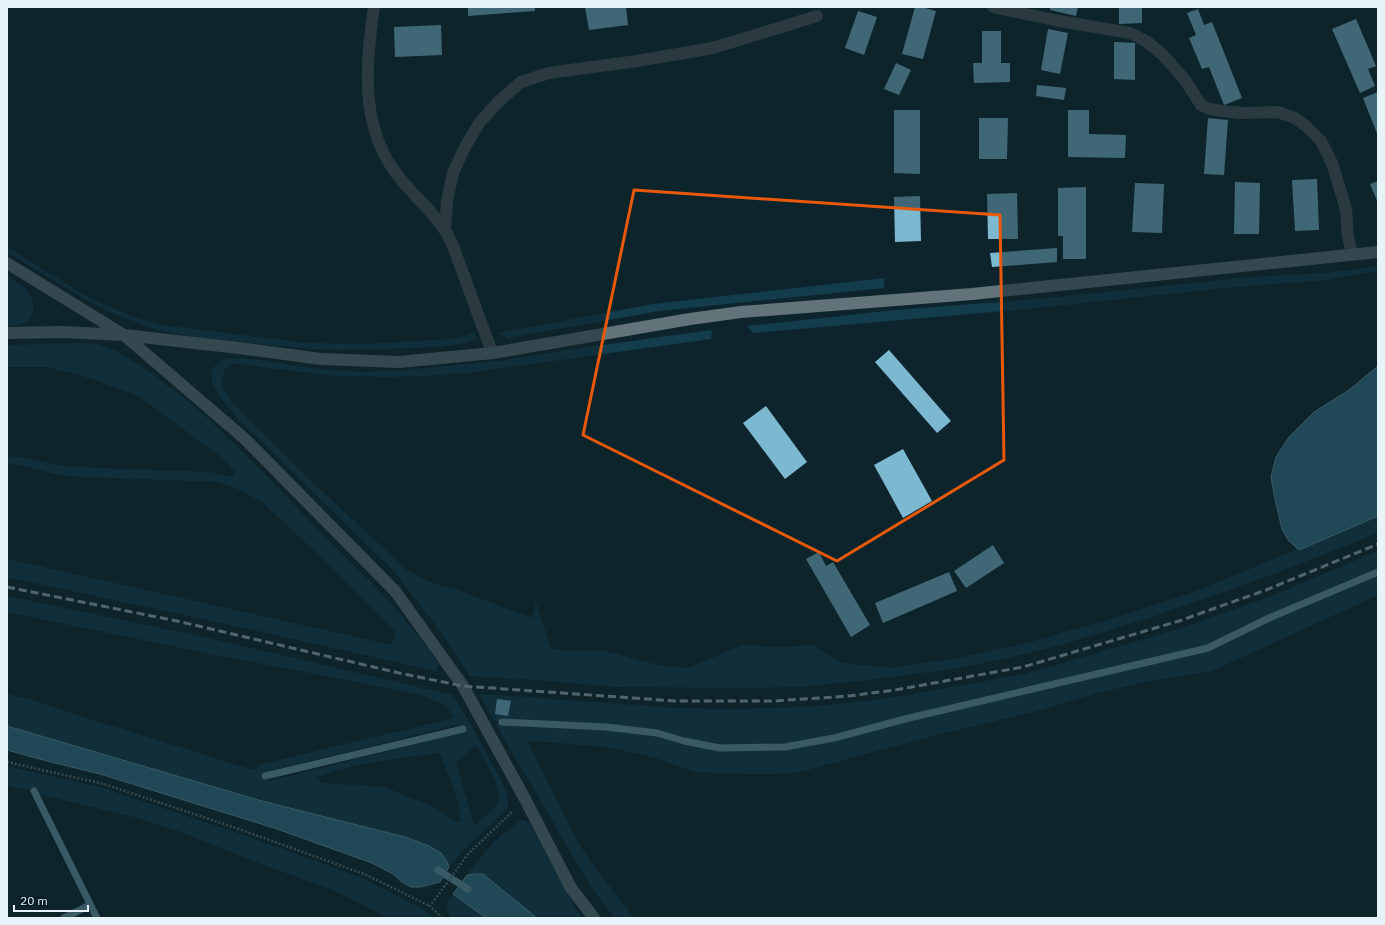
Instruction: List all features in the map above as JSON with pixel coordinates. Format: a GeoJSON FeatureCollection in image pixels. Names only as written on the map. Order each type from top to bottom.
{"type":"FeatureCollection","features":[{"type":"Feature","properties":{"kind":"street"},"geometry":{"type":"LineString","coordinates":[[374,7],[368,73],[368,99],[373,125],[382,150],[392,169],[445,230],[455,252],[493,353]]}},
{"type":"Feature","properties":{"kind":"street"},"geometry":{"type":"LineString","coordinates":[[993,7],[1054,20],[1130,33],[1146,41],[1162,54],[1185,80],[1201,105],[1210,109],[1242,113],[1278,112],[1295,118],[1306,126],[1321,141],[1332,163],[1346,209],[1348,236],[1352,255]]}},
{"type":"Feature","properties":{"kind":"street"},"geometry":{"type":"LineString","coordinates":[[445,230],[447,201],[453,173],[465,147],[480,122],[498,102],[521,82],[549,73],[636,61],[713,48],[817,16]]}},
{"type":"Feature","properties":{"kind":"street"},"geometry":{"type":"LineString","coordinates":[[7,333],[62,332],[124,334],[321,360],[399,362],[493,353],[690,319],[741,312],[972,294],[1378,252]]}},
{"type":"Feature","properties":{"kind":"street"},"geometry":{"type":"LineString","coordinates":[[7,263],[124,334],[245,439],[395,591],[463,686],[525,799],[571,888],[594,918]]}},
{"type":"Feature","properties":{"kind":"path"},"geometry":{"type":"LineString","coordinates":[[7,762],[104,784],[233,827],[364,874],[430,906],[442,918]]}},
{"type":"Feature","properties":{"kind":"path"},"geometry":{"type":"LineString","coordinates":[[430,906],[468,854],[525,799]]}},
{"type":"Feature","properties":{"kind":"highlighted area"},"geometry":{"type":"Polygon","coordinates":[[[634,190],[1000,215],[1004,460],[837,561],[583,435],[634,190]]]}},
{"type":"Feature","properties":{"kind":"shaded area"},"geometry":{"type":"Polygon","coordinates":[[[7,247],[96,301],[134,317],[162,325],[306,343],[365,344],[450,339],[469,335],[475,332],[476,339],[466,343],[438,347],[358,350],[310,349],[193,337],[157,330],[110,312],[88,301],[7,252],[7,247]]]}},
{"type":"Feature","properties":{"kind":"shaded area"},"geometry":{"type":"Polygon","coordinates":[[[1378,266],[1378,271],[1326,280],[1224,288],[1028,309],[753,333],[747,326],[895,310],[1038,299],[1251,277],[1326,273],[1378,266]]]}},
{"type":"Feature","properties":{"kind":"shaded area"},"geometry":{"type":"Polygon","coordinates":[[[7,276],[25,289],[32,299],[34,307],[30,319],[26,322],[7,326],[7,276]]]}},
{"type":"Feature","properties":{"kind":"shaded area"},"geometry":{"type":"Polygon","coordinates":[[[884,278],[884,288],[659,311],[508,338],[498,333],[653,304],[884,278]]]}},
{"type":"Feature","properties":{"kind":"shaded area"},"geometry":{"type":"Polygon","coordinates":[[[712,330],[711,339],[467,373],[387,377],[341,376],[232,363],[224,370],[222,380],[223,388],[233,403],[310,480],[408,571],[430,582],[455,589],[532,618],[535,608],[533,594],[551,648],[567,651],[600,650],[664,666],[688,668],[742,645],[781,647],[812,645],[842,663],[892,668],[958,658],[1027,643],[1118,617],[1194,592],[1378,516],[1378,533],[1274,574],[1152,617],[1061,645],[1004,659],[952,669],[861,681],[797,687],[741,688],[614,687],[470,676],[440,631],[393,570],[239,420],[219,396],[212,382],[211,372],[222,360],[231,358],[260,360],[325,370],[364,372],[404,370],[499,361],[712,330]]]}},
{"type":"Feature","properties":{"kind":"shaded area"},"geometry":{"type":"Polygon","coordinates":[[[82,343],[98,345],[116,351],[144,368],[197,408],[268,477],[320,532],[373,584],[402,616],[430,651],[439,665],[436,671],[7,577],[7,559],[392,645],[395,632],[341,576],[261,501],[238,489],[217,482],[64,476],[19,465],[7,464],[7,456],[65,466],[210,472],[233,477],[234,471],[225,460],[137,395],[83,376],[48,367],[7,367],[7,345],[82,343]]]}},
{"type":"Feature","properties":{"kind":"shaded area"},"geometry":{"type":"Polygon","coordinates":[[[1378,366],[1378,516],[1299,550],[1288,540],[1282,529],[1271,477],[1276,457],[1289,437],[1314,412],[1349,390],[1378,366]]]}},
{"type":"Feature","properties":{"kind":"shaded area"},"geometry":{"type":"Polygon","coordinates":[[[1378,551],[1378,571],[1269,617],[1207,647],[909,717],[833,737],[785,746],[720,747],[685,740],[658,732],[606,726],[494,721],[479,694],[675,708],[732,709],[807,707],[896,697],[1025,674],[1182,628],[1269,597],[1378,551]]]}},
{"type":"Feature","properties":{"kind":"shaded area"},"geometry":{"type":"Polygon","coordinates":[[[1378,573],[1378,595],[1212,671],[1141,683],[1097,693],[1034,712],[948,732],[799,772],[780,774],[746,774],[695,772],[653,757],[606,747],[535,741],[528,742],[577,841],[591,862],[634,918],[614,918],[592,888],[496,725],[502,723],[606,728],[657,734],[684,742],[720,749],[786,748],[834,739],[909,719],[1208,649],[1269,619],[1378,573]]]}},
{"type":"Feature","properties":{"kind":"shaded area"},"geometry":{"type":"Polygon","coordinates":[[[7,596],[199,636],[453,695],[507,791],[508,808],[463,850],[449,867],[441,853],[429,846],[405,837],[262,801],[7,726],[7,694],[29,699],[253,770],[262,764],[454,718],[447,707],[424,696],[7,612],[7,596]],[[460,724],[265,772],[261,777],[270,781],[464,732],[460,724]],[[476,745],[456,762],[474,825],[495,806],[497,803],[498,790],[488,765],[476,745]],[[440,753],[393,759],[345,768],[315,778],[322,783],[384,787],[436,808],[457,823],[461,821],[456,795],[440,753]]]}},
{"type":"Feature","properties":{"kind":"shaded area"},"geometry":{"type":"Polygon","coordinates":[[[7,726],[262,801],[405,837],[429,846],[441,853],[449,867],[440,882],[421,887],[411,887],[402,882],[393,874],[372,863],[274,828],[100,774],[7,750],[7,726]]]}},
{"type":"Feature","properties":{"kind":"shaded area"},"geometry":{"type":"Polygon","coordinates":[[[7,766],[103,788],[232,831],[363,878],[426,911],[433,918],[387,918],[335,891],[178,831],[134,817],[38,794],[36,790],[15,788],[7,785],[7,766]]]}},
{"type":"Feature","properties":{"kind":"shaded area"},"geometry":{"type":"Polygon","coordinates":[[[522,820],[529,822],[581,918],[537,918],[483,875],[467,875],[499,838],[522,820]]]}},
{"type":"Feature","properties":{"kind":"shaded area"},"geometry":{"type":"Polygon","coordinates":[[[483,874],[537,918],[486,918],[453,894],[467,875],[483,874]]]}},
{"type":"Feature","properties":{"kind":"shaded area"},"geometry":{"type":"Polygon","coordinates":[[[453,894],[486,918],[451,918],[446,905],[453,894]]]}},
{"type":"Feature","properties":{"kind":"building"},"geometry":{"type":"Polygon","coordinates":[[[468,7],[535,7],[535,11],[468,16],[468,7]]]}},
{"type":"Feature","properties":{"kind":"building"},"geometry":{"type":"Polygon","coordinates":[[[585,7],[626,7],[628,25],[589,30],[585,7]]]}},
{"type":"Feature","properties":{"kind":"building"},"geometry":{"type":"Polygon","coordinates":[[[915,7],[922,7],[936,11],[923,59],[902,54],[915,7]]]}},
{"type":"Feature","properties":{"kind":"building"},"geometry":{"type":"Polygon","coordinates":[[[1050,7],[1078,7],[1076,16],[1050,10],[1050,7]]]}},
{"type":"Feature","properties":{"kind":"building"},"geometry":{"type":"Polygon","coordinates":[[[1119,7],[1142,7],[1142,23],[1119,24],[1119,7]]]}},
{"type":"Feature","properties":{"kind":"building"},"geometry":{"type":"Polygon","coordinates":[[[1198,9],[1204,25],[1212,22],[1242,98],[1224,105],[1209,67],[1202,69],[1189,38],[1196,35],[1187,13],[1198,9]]]}},
{"type":"Feature","properties":{"kind":"building"},"geometry":{"type":"Polygon","coordinates":[[[858,11],[877,17],[864,55],[845,48],[858,11]]]}},
{"type":"Feature","properties":{"kind":"building"},"geometry":{"type":"Polygon","coordinates":[[[1356,19],[1376,66],[1368,69],[1375,86],[1360,93],[1332,29],[1356,19]]]}},
{"type":"Feature","properties":{"kind":"building"},"geometry":{"type":"Polygon","coordinates":[[[441,25],[442,55],[395,57],[394,27],[441,25]]]}},
{"type":"Feature","properties":{"kind":"building"},"geometry":{"type":"Polygon","coordinates":[[[1048,29],[1068,33],[1060,74],[1041,70],[1048,29]]]}},
{"type":"Feature","properties":{"kind":"building"},"geometry":{"type":"Polygon","coordinates":[[[982,31],[1001,31],[1001,63],[1010,63],[1010,82],[974,83],[973,63],[982,63],[982,31]]]}},
{"type":"Feature","properties":{"kind":"building"},"geometry":{"type":"Polygon","coordinates":[[[1114,42],[1135,43],[1135,80],[1114,79],[1114,42]]]}},
{"type":"Feature","properties":{"kind":"building"},"geometry":{"type":"Polygon","coordinates":[[[896,63],[911,70],[899,95],[884,89],[896,63]]]}},
{"type":"Feature","properties":{"kind":"building"},"geometry":{"type":"Polygon","coordinates":[[[1037,85],[1066,88],[1064,100],[1036,96],[1037,85]]]}},
{"type":"Feature","properties":{"kind":"building"},"geometry":{"type":"Polygon","coordinates":[[[1378,92],[1378,136],[1363,98],[1378,92]]]}},
{"type":"Feature","properties":{"kind":"building"},"geometry":{"type":"Polygon","coordinates":[[[894,110],[920,110],[920,174],[894,173],[894,110]]]}},
{"type":"Feature","properties":{"kind":"building"},"geometry":{"type":"Polygon","coordinates":[[[1068,110],[1089,110],[1089,134],[1126,135],[1125,158],[1068,157],[1068,110]]]}},
{"type":"Feature","properties":{"kind":"building"},"geometry":{"type":"Polygon","coordinates":[[[979,118],[1008,118],[1007,159],[979,159],[979,118]]]}},
{"type":"Feature","properties":{"kind":"building"},"geometry":{"type":"Polygon","coordinates":[[[1208,118],[1228,120],[1224,175],[1204,174],[1208,118]]]}},
{"type":"Feature","properties":{"kind":"building"},"geometry":{"type":"Polygon","coordinates":[[[1317,179],[1319,230],[1295,231],[1292,180],[1317,179]]]}},
{"type":"Feature","properties":{"kind":"building"},"geometry":{"type":"Polygon","coordinates":[[[1378,181],[1378,203],[1370,184],[1378,181]]]}},
{"type":"Feature","properties":{"kind":"building"},"geometry":{"type":"Polygon","coordinates":[[[1235,182],[1260,183],[1259,234],[1234,234],[1235,182]]]}},
{"type":"Feature","properties":{"kind":"building"},"geometry":{"type":"Polygon","coordinates":[[[1135,183],[1164,184],[1162,233],[1132,232],[1135,183]]]}},
{"type":"Feature","properties":{"kind":"building"},"geometry":{"type":"Polygon","coordinates":[[[1086,187],[1086,259],[1063,259],[1063,236],[1058,236],[1058,188],[1086,187]]]}},
{"type":"Feature","properties":{"kind":"building"},"geometry":{"type":"Polygon","coordinates":[[[1017,193],[1018,239],[988,239],[987,194],[1017,193]]]}},
{"type":"Feature","properties":{"kind":"building"},"geometry":{"type":"Polygon","coordinates":[[[920,196],[921,241],[895,242],[894,197],[920,196]]]}},
{"type":"Feature","properties":{"kind":"building"},"geometry":{"type":"Polygon","coordinates":[[[1057,248],[1057,262],[992,267],[990,253],[1057,248]]]}},
{"type":"Feature","properties":{"kind":"building"},"geometry":{"type":"Polygon","coordinates":[[[889,350],[951,421],[937,433],[875,362],[889,350]]]}},
{"type":"Feature","properties":{"kind":"building"},"geometry":{"type":"Polygon","coordinates":[[[766,406],[807,462],[785,479],[743,423],[766,406]]]}},
{"type":"Feature","properties":{"kind":"building"},"geometry":{"type":"Polygon","coordinates":[[[903,449],[932,501],[903,518],[874,465],[903,449]]]}},
{"type":"Feature","properties":{"kind":"building"},"geometry":{"type":"Polygon","coordinates":[[[993,545],[1004,563],[966,588],[954,571],[993,545]]]}},
{"type":"Feature","properties":{"kind":"building"},"geometry":{"type":"Polygon","coordinates":[[[819,552],[826,566],[833,562],[870,625],[851,637],[806,559],[819,552]]]}},
{"type":"Feature","properties":{"kind":"building"},"geometry":{"type":"Polygon","coordinates":[[[949,572],[957,591],[883,623],[875,603],[949,572]]]}},
{"type":"Feature","properties":{"kind":"building"},"geometry":{"type":"Polygon","coordinates":[[[497,699],[511,701],[508,716],[495,714],[497,699]]]}},
{"type":"Feature","properties":{"kind":"waterway"},"geometry":{"type":"LineString","coordinates":[[502,722],[606,727],[657,733],[684,741],[720,748],[785,747],[834,738],[909,718],[1208,648],[1269,618],[1378,572]]}},
{"type":"Feature","properties":{"kind":"waterway"},"geometry":{"type":"LineString","coordinates":[[265,776],[463,729]]}},
{"type":"Feature","properties":{"kind":"waterway"},"geometry":{"type":"LineString","coordinates":[[34,791],[97,918]]}},
{"type":"Feature","properties":{"kind":"waterway"},"geometry":{"type":"LineString","coordinates":[[438,870],[468,889]]}},
{"type":"Feature","properties":{"kind":"waterway"},"geometry":{"type":"LineString","coordinates":[[64,918],[90,905]]}},
{"type":"Feature","properties":{"kind":"railway"},"geometry":{"type":"LineString","coordinates":[[7,587],[177,621],[399,673],[463,686],[675,701],[774,701],[849,696],[895,690],[1023,667],[1179,621],[1266,590],[1378,544]]}}]}
